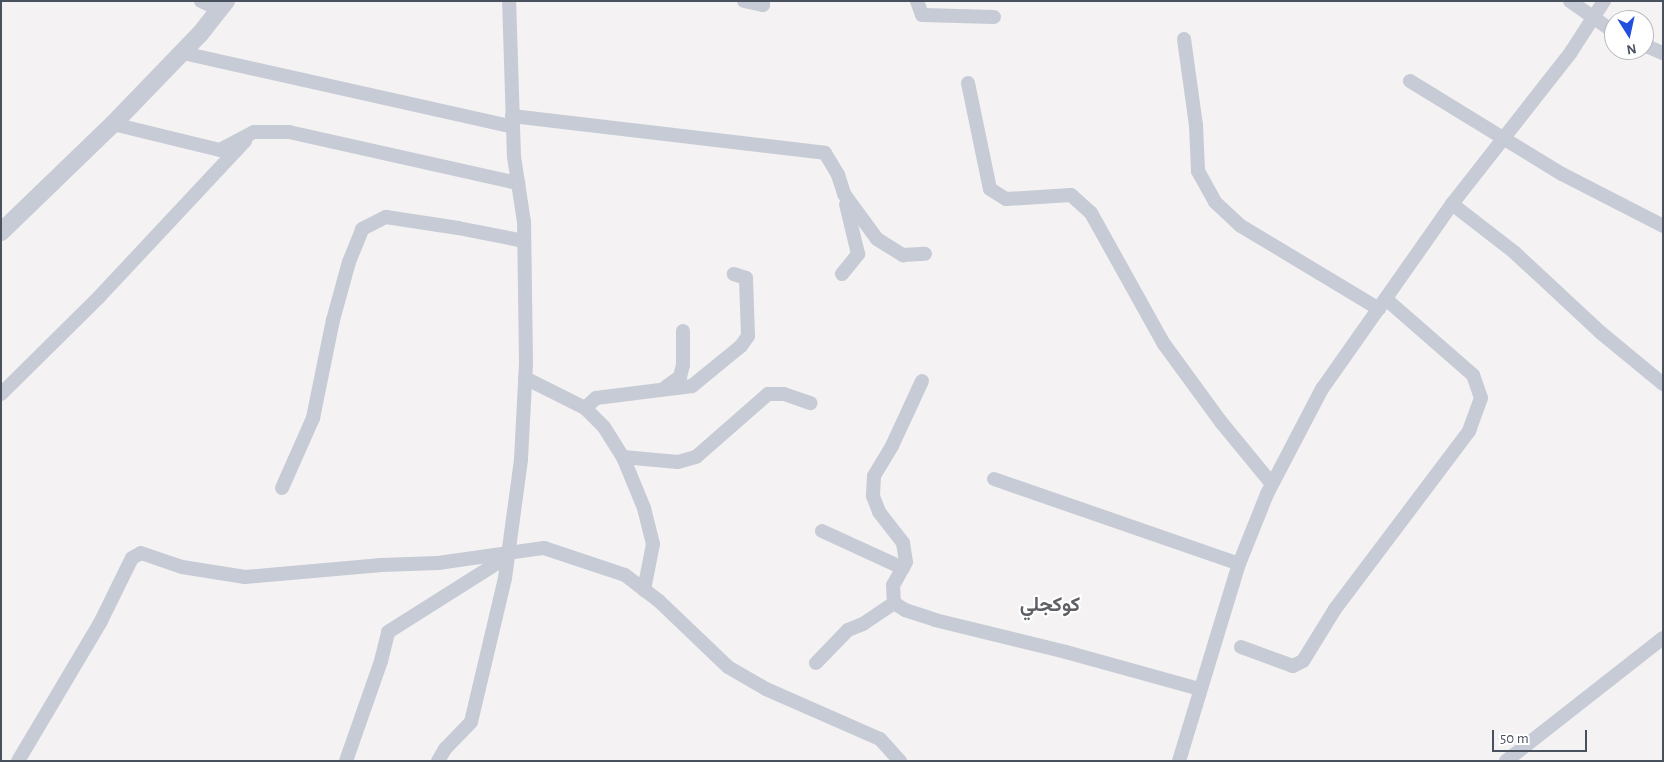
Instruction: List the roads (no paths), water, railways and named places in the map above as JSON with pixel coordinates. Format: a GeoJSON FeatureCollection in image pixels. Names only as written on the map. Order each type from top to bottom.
{"type":"FeatureCollection","features":[{"type":"Feature","properties":{"kind":"street"},"geometry":{"type":"LineString","coordinates":[[1,232],[113,124],[182,53],[223,6],[201,1]]}},
{"type":"Feature","properties":{"kind":"street"},"geometry":{"type":"LineString","coordinates":[[438,761],[445,749],[471,722],[505,578],[521,459],[526,378],[524,222],[512,122],[509,1]]}},
{"type":"Feature","properties":{"kind":"street"},"geometry":{"type":"LineString","coordinates":[[744,1],[763,5],[763,1]]}},
{"type":"Feature","properties":{"kind":"street"},"geometry":{"type":"LineString","coordinates":[[917,1],[922,15],[994,17]]}},
{"type":"Feature","properties":{"kind":"street"},"geometry":{"type":"LineString","coordinates":[[1570,1],[1604,26]]}},
{"type":"Feature","properties":{"kind":"street"},"geometry":{"type":"LineString","coordinates":[[1179,761],[1199,689],[1239,564],[1272,484],[1322,389],[1452,204],[1571,52],[1604,1]]}},
{"type":"Feature","properties":{"kind":"street"},"geometry":{"type":"LineString","coordinates":[[1184,39],[1196,125],[1198,171],[1215,202],[1241,226],[1382,304],[1473,375],[1481,398],[1470,431],[1336,609],[1303,661],[1293,666],[1241,647]]}},
{"type":"Feature","properties":{"kind":"street"},"geometry":{"type":"LineString","coordinates":[[182,53],[512,122],[825,153],[838,176],[844,194],[855,234],[858,254],[842,274]]}},
{"type":"Feature","properties":{"kind":"street"},"geometry":{"type":"LineString","coordinates":[[1410,81],[1562,174],[1663,226]]}},
{"type":"Feature","properties":{"kind":"street"},"geometry":{"type":"LineString","coordinates":[[968,83],[990,189],[1006,199],[1071,196],[1091,213],[1164,344],[1221,422],[1272,484]]}},
{"type":"Feature","properties":{"kind":"street"},"geometry":{"type":"LineString","coordinates":[[113,124],[220,150],[254,132],[289,132],[518,183]]}},
{"type":"Feature","properties":{"kind":"street"},"geometry":{"type":"LineString","coordinates":[[1,394],[99,297],[254,132]]}},
{"type":"Feature","properties":{"kind":"street"},"geometry":{"type":"LineString","coordinates":[[844,194],[877,238],[903,255],[925,254]]}},
{"type":"Feature","properties":{"kind":"street"},"geometry":{"type":"LineString","coordinates":[[1452,204],[1514,252],[1600,332],[1663,384]]}},
{"type":"Feature","properties":{"kind":"street"},"geometry":{"type":"LineString","coordinates":[[282,488],[313,418],[332,320],[349,262],[362,229],[386,217],[524,241]]}},
{"type":"Feature","properties":{"kind":"street"},"geometry":{"type":"LineString","coordinates":[[585,408],[596,398],[692,386],[742,346],[748,336],[746,278],[734,274]]}},
{"type":"Feature","properties":{"kind":"street"},"geometry":{"type":"LineString","coordinates":[[665,388],[680,376],[682,365],[682,331]]}},
{"type":"Feature","properties":{"kind":"street"},"geometry":{"type":"LineString","coordinates":[[526,378],[585,408],[604,427],[623,457],[644,508],[653,544],[644,590]]}},
{"type":"Feature","properties":{"kind":"street"},"geometry":{"type":"LineString","coordinates":[[894,603],[893,585],[906,562],[903,544],[879,512],[873,496],[874,476],[892,446],[922,380]]}},
{"type":"Feature","properties":{"kind":"street"},"geometry":{"type":"LineString","coordinates":[[623,457],[678,462],[696,457],[768,394],[784,394],[810,403]]}},
{"type":"Feature","properties":{"kind":"street"},"geometry":{"type":"LineString","coordinates":[[994,479],[1239,564]]}},
{"type":"Feature","properties":{"kind":"street"},"geometry":{"type":"LineString","coordinates":[[822,531],[903,568]]}},
{"type":"Feature","properties":{"kind":"street"},"geometry":{"type":"LineString","coordinates":[[18,761],[101,621],[132,558],[141,553],[182,568],[245,578],[381,565],[438,563],[544,548],[625,575],[659,600],[728,667],[766,689],[880,739],[900,761]]}},
{"type":"Feature","properties":{"kind":"street"},"geometry":{"type":"LineString","coordinates":[[346,761],[381,661],[388,632],[508,554]]}},
{"type":"Feature","properties":{"kind":"street"},"geometry":{"type":"LineString","coordinates":[[894,603],[905,610],[935,620],[1066,652],[1199,689]]}},
{"type":"Feature","properties":{"kind":"street"},"geometry":{"type":"LineString","coordinates":[[816,663],[848,630],[863,624],[894,603]]}},
{"type":"Feature","properties":{"kind":"street"},"geometry":{"type":"LineString","coordinates":[[1506,761],[1663,638]]}},
{"type":"Feature","properties":{"kind":"district","name":"كوكجلي"},"geometry":{"type":"Point","coordinates":[1050,605]}}]}
